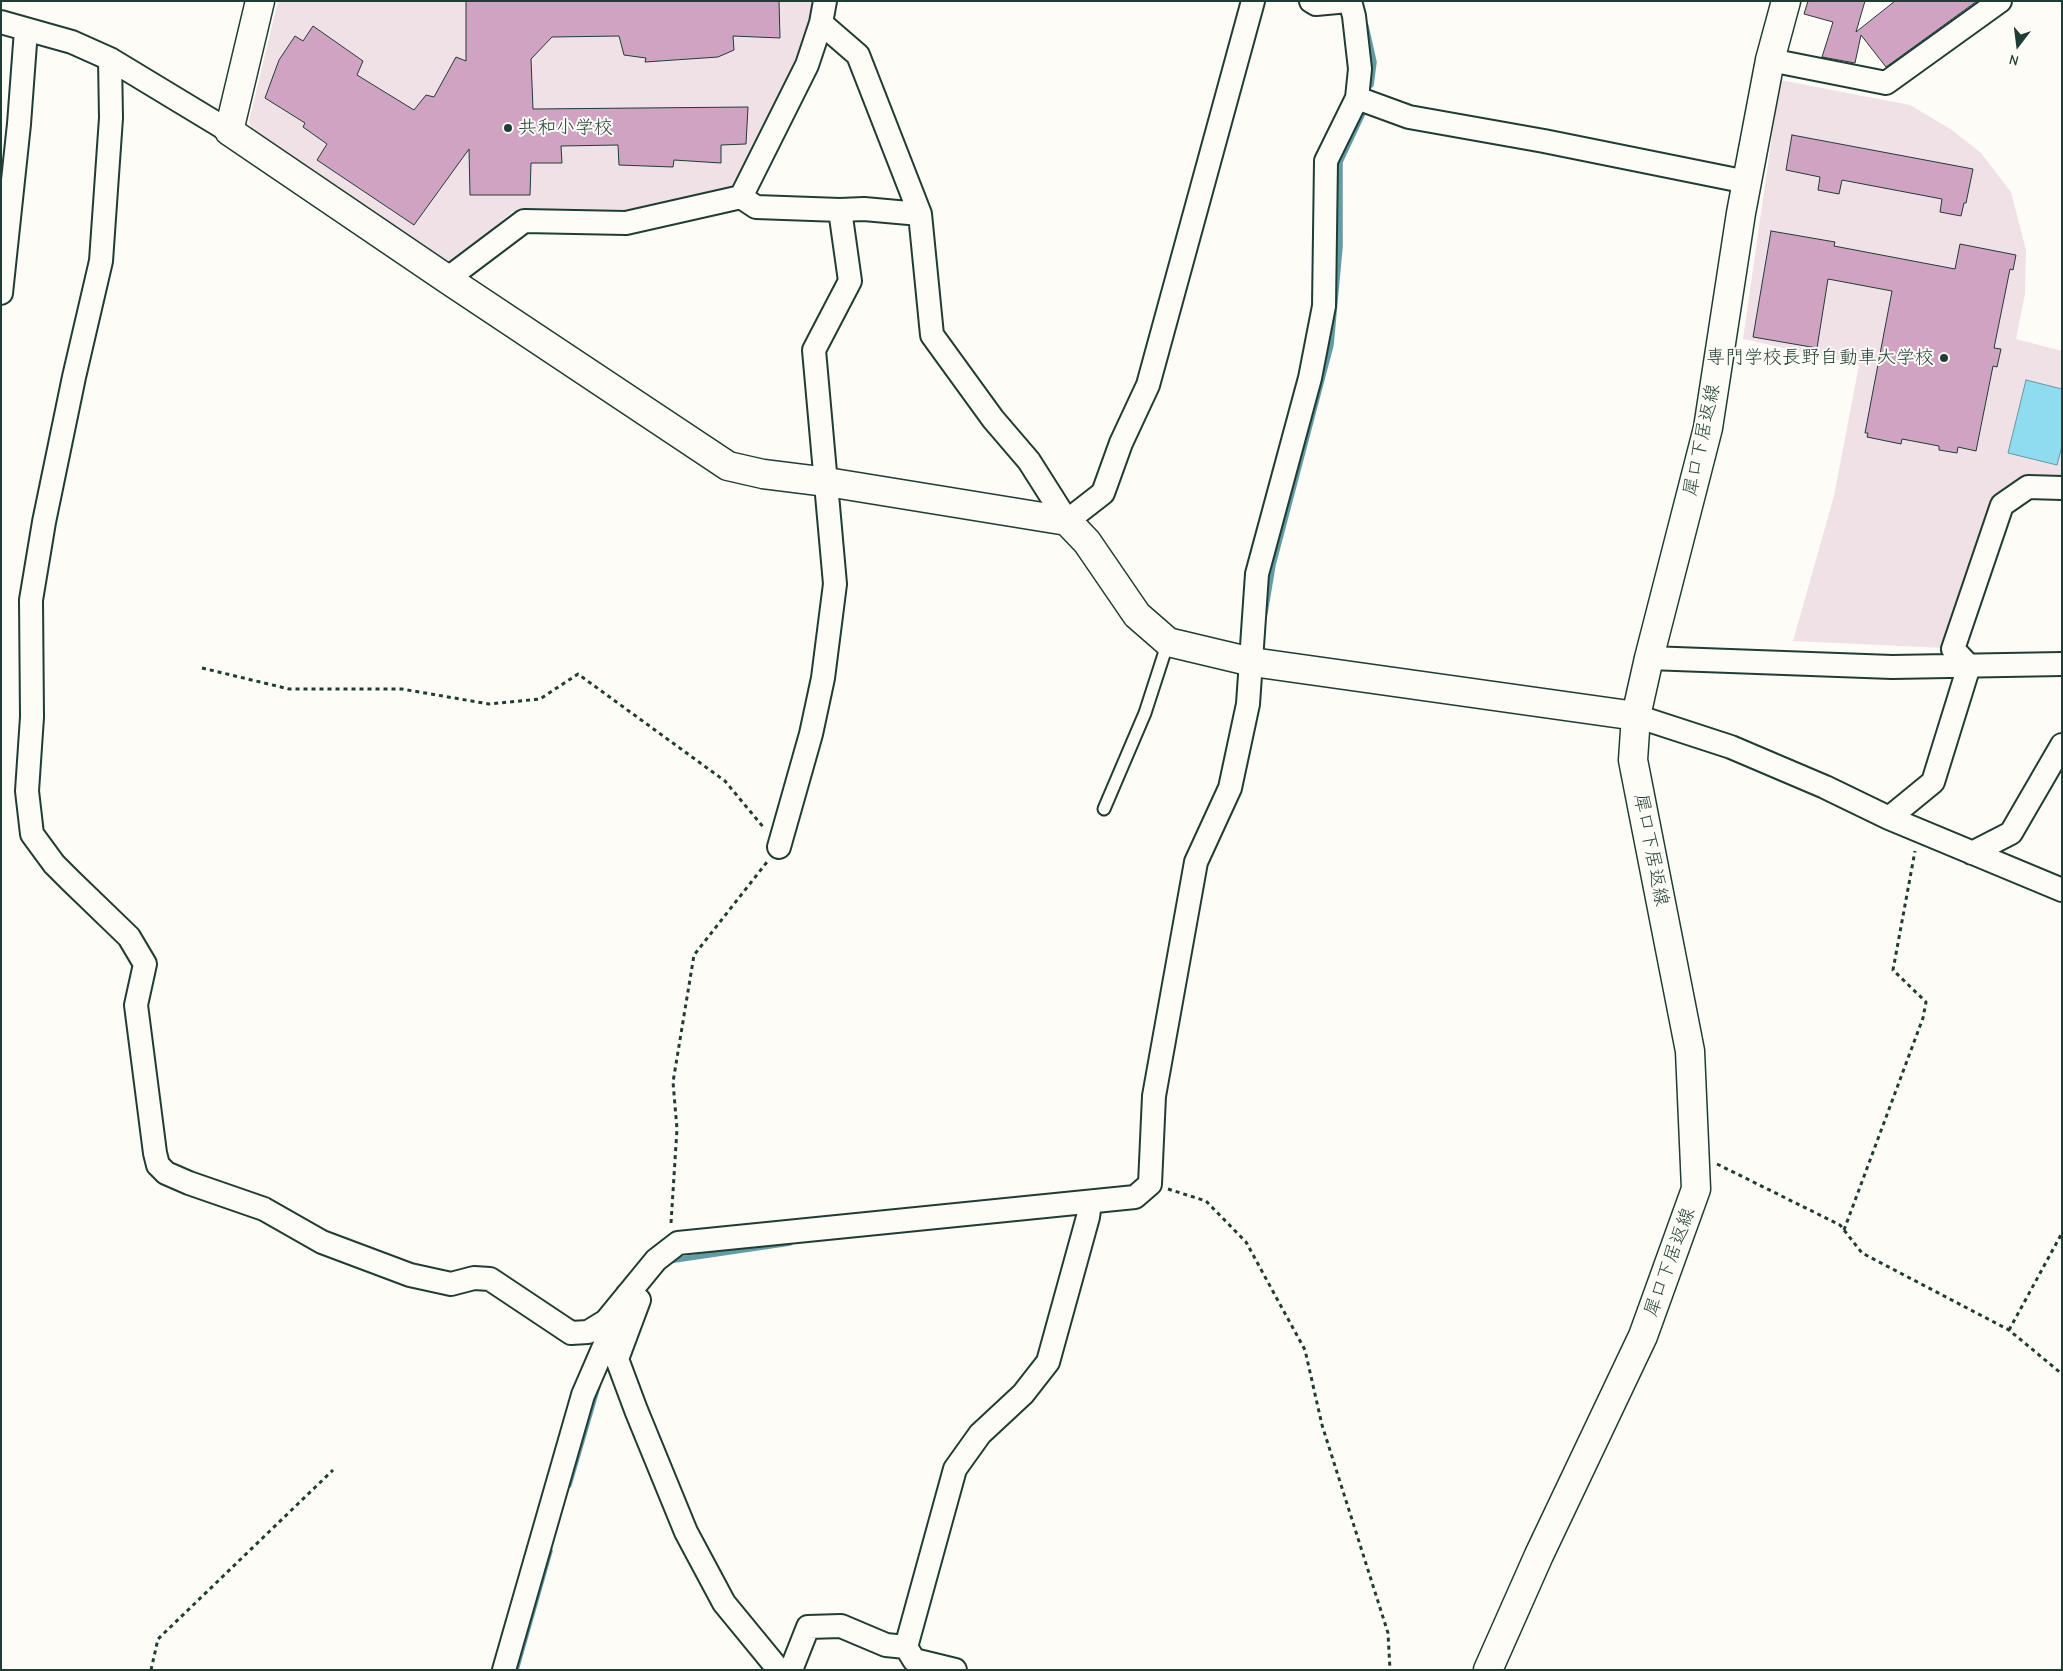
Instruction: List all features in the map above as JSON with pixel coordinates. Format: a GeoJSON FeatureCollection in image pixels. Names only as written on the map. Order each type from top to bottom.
{"type":"FeatureCollection","features":[{"type":"Feature","properties":{"kind":"main road"},"geometry":{"type":"LineString","coordinates":[[260,1],[229,131],[728,466],[763,474],[827,482],[1068,521],[1087,542],[1137,615],[1168,642],[1252,662],[1636,716]]}},
{"type":"Feature","properties":{"kind":"main road","name":"犀口下居返線"},"geometry":{"type":"LineString","coordinates":[[1488,1670],[1539,1555],[1643,1336],[1696,1189],[1690,1051],[1633,760],[1636,716],[1708,428],[1747,182],[1770,60],[1786,1]]}},
{"type":"Feature","properties":{"kind":"street"},"geometry":{"type":"LineString","coordinates":[[741,197],[807,65],[825,1]]}},
{"type":"Feature","properties":{"kind":"street"},"geometry":{"type":"LineString","coordinates":[[820,23],[858,55],[920,214],[932,335],[993,419],[1029,461],[1068,521],[1103,493],[1121,443],[1148,385],[1253,1]]}},
{"type":"Feature","properties":{"kind":"street"},"geometry":{"type":"LineString","coordinates":[[110,59],[111,118],[101,261],[74,377],[44,522],[31,600],[32,717],[28,792],[32,834],[70,880],[129,937],[145,964],[136,1005],[158,1165],[166,1173],[177,1179],[264,1209],[322,1242],[410,1275],[451,1284],[474,1278],[490,1279],[571,1333],[588,1332],[606,1321],[656,1260],[678,1243],[1089,1210],[1136,1197],[1150,1184],[1154,1096],[1196,862],[1230,788],[1248,704],[1257,574],[1310,378],[1324,306],[1326,161],[1357,98],[1360,69],[1354,16],[1349,1],[1316,4],[1311,1]]}},
{"type":"Feature","properties":{"kind":"street"},"geometry":{"type":"LineString","coordinates":[[1770,60],[1886,83],[2000,1]]}},
{"type":"Feature","properties":{"kind":"street"},"geometry":{"type":"LineString","coordinates":[[1,22],[72,42],[110,59],[229,131]]}},
{"type":"Feature","properties":{"kind":"street"},"geometry":{"type":"LineString","coordinates":[[1,293],[26,30]]}},
{"type":"Feature","properties":{"kind":"street"},"geometry":{"type":"LineString","coordinates":[[1357,98],[1409,117],[1544,141],[1747,182]]}},
{"type":"Feature","properties":{"kind":"street"},"geometry":{"type":"LineString","coordinates":[[447,279],[524,221],[626,223],[741,197],[756,207],[864,209],[920,214]]}},
{"type":"Feature","properties":{"kind":"street"},"geometry":{"type":"LineString","coordinates":[[779,847],[811,734],[823,678],[835,584],[814,350],[850,281],[840,210]]}},
{"type":"Feature","properties":{"kind":"street"},"geometry":{"type":"LineString","coordinates":[[1969,666],[1953,649],[2002,505],[2028,487],[2062,488]]}},
{"type":"Feature","properties":{"kind":"street"},"geometry":{"type":"LineString","coordinates":[[1649,658],[1892,667],[2062,664]]}},
{"type":"Feature","properties":{"kind":"street"},"geometry":{"type":"LineString","coordinates":[[1889,818],[1933,782],[1969,666]]}},
{"type":"Feature","properties":{"kind":"street"},"geometry":{"type":"LineString","coordinates":[[1636,716],[1731,747],[1825,787],[1889,818],[2062,890]]}},
{"type":"Feature","properties":{"kind":"street"},"geometry":{"type":"LineString","coordinates":[[1972,852],[2010,833],[2062,746]]}},
{"type":"Feature","properties":{"kind":"street"},"geometry":{"type":"LineString","coordinates":[[956,1670],[914,1660],[906,1647],[955,1469],[980,1434],[1023,1394],[1048,1362],[1089,1210]]}},
{"type":"Feature","properties":{"kind":"street"},"geometry":{"type":"LineString","coordinates":[[504,1670],[583,1394],[612,1325],[627,1295]]}},
{"type":"Feature","properties":{"kind":"street"},"geometry":{"type":"LineString","coordinates":[[627,1295],[639,1300],[617,1359],[636,1410],[686,1532],[724,1603],[779,1670]]}},
{"type":"Feature","properties":{"kind":"street"},"geometry":{"type":"LineString","coordinates":[[791,1670],[808,1627],[841,1626],[886,1644],[906,1647]]}},
{"type":"Feature","properties":{"kind":"lane"},"geometry":{"type":"LineString","coordinates":[[1104,809],[1145,713],[1168,642]]}},
{"type":"Feature","properties":{"kind":"path"},"geometry":{"type":"LineString","coordinates":[[202,668],[289,689],[402,689],[489,704],[540,699],[578,674],[724,781],[779,847],[694,955],[673,1082],[677,1129],[670,1249]]}},
{"type":"Feature","properties":{"kind":"path"},"geometry":{"type":"LineString","coordinates":[[1844,1230],[1923,1018],[1926,1002],[1893,970],[1919,830]]}},
{"type":"Feature","properties":{"kind":"path"},"geometry":{"type":"LineString","coordinates":[[1694,1153],[1840,1225],[1862,1253],[2008,1330],[2062,1374]]}},
{"type":"Feature","properties":{"kind":"path"},"geometry":{"type":"LineString","coordinates":[[1150,1184],[1206,1200],[1246,1242],[1305,1350],[1322,1425],[1388,1633],[1390,1670]]}},
{"type":"Feature","properties":{"kind":"path"},"geometry":{"type":"LineString","coordinates":[[2008,1330],[2062,1233]]}},
{"type":"Feature","properties":{"kind":"path"},"geometry":{"type":"LineString","coordinates":[[151,1670],[158,1638],[333,1470]]}},
{"type":"Feature","properties":{"kind":"shaded area","name":"共和小学校"},"geometry":{"type":"Polygon","coordinates":[[[278,1],[813,1],[799,60],[733,190],[633,213],[512,212],[453,262],[436,261],[254,136],[249,121],[278,1]]]}},
{"type":"Feature","properties":{"kind":"shaded area","name":"専門学校長野自動車大学校"},"geometry":{"type":"Polygon","coordinates":[[[1780,80],[1910,105],[1952,130],[1981,153],[2011,192],[2026,250],[2025,294],[2016,339],[2062,351],[2062,484],[2023,480],[1944,648],[1793,641],[1834,496],[1859,365],[1743,339],[1780,80]]]}},
{"type":"Feature","properties":{"kind":"water"},"geometry":{"type":"Polygon","coordinates":[[[2026,380],[2062,389],[2062,446],[2057,465],[2008,453],[2026,380]]]}},
{"type":"Feature","properties":{"kind":"building"},"geometry":{"type":"Polygon","coordinates":[[[466,1],[779,1],[780,38],[733,36],[734,50],[718,57],[645,62],[646,58],[624,55],[619,36],[552,37],[531,59],[533,109],[748,107],[746,144],[721,145],[721,163],[674,160],[673,167],[619,165],[618,145],[561,146],[562,163],[531,163],[530,195],[470,195],[469,149],[414,225],[317,160],[327,144],[303,127],[305,123],[265,98],[279,60],[295,36],[303,41],[313,26],[363,61],[357,75],[414,110],[426,95],[434,97],[456,57],[466,61],[466,1]]]}},
{"type":"Feature","properties":{"kind":"building"},"geometry":{"type":"Polygon","coordinates":[[[1808,1],[1865,1],[1856,32],[1895,1],[1977,1],[1886,67],[1861,35],[1855,63],[1822,57],[1833,22],[1804,14],[1808,1]]]}},
{"type":"Feature","properties":{"kind":"building"},"geometry":{"type":"Polygon","coordinates":[[[1792,135],[1973,169],[1966,203],[1964,203],[1961,216],[1940,212],[1942,199],[1842,180],[1839,194],[1818,190],[1820,177],[1786,170],[1792,135]]]}},
{"type":"Feature","properties":{"kind":"building"},"geometry":{"type":"Polygon","coordinates":[[[1771,231],[1835,242],[1834,246],[1955,269],[1960,244],[2016,255],[2013,270],[2010,269],[1994,348],[2001,349],[1997,367],[1993,366],[1976,451],[1958,447],[1957,453],[1939,450],[1939,446],[1902,439],[1901,444],[1867,437],[1868,433],[1865,433],[1892,291],[1828,279],[1817,348],[1753,337],[1771,231]]]}},
{"type":"Feature","properties":{"kind":"waterway"},"geometry":{"type":"LineString","coordinates":[[1366,26],[1374,62],[1371,85]]}},
{"type":"Feature","properties":{"kind":"waterway"},"geometry":{"type":"LineString","coordinates":[[1265,613],[1273,565],[1331,345],[1340,247],[1340,162],[1363,113]]}},
{"type":"Feature","properties":{"kind":"waterway"},"geometry":{"type":"LineString","coordinates":[[668,1261],[790,1243]]}},
{"type":"Feature","properties":{"kind":"waterway"},"geometry":{"type":"LineString","coordinates":[[569,1485],[598,1386]]}},
{"type":"Feature","properties":{"kind":"waterway"},"geometry":{"type":"LineString","coordinates":[[516,1670],[550,1551]]}},
{"type":"Feature","properties":{"kind":"place","name":"共和小学校"},"geometry":{"type":"Point","coordinates":[508,128]}},
{"type":"Feature","properties":{"kind":"place","name":"専門学校長野自動車大学校"},"geometry":{"type":"Point","coordinates":[1944,358]}}]}
